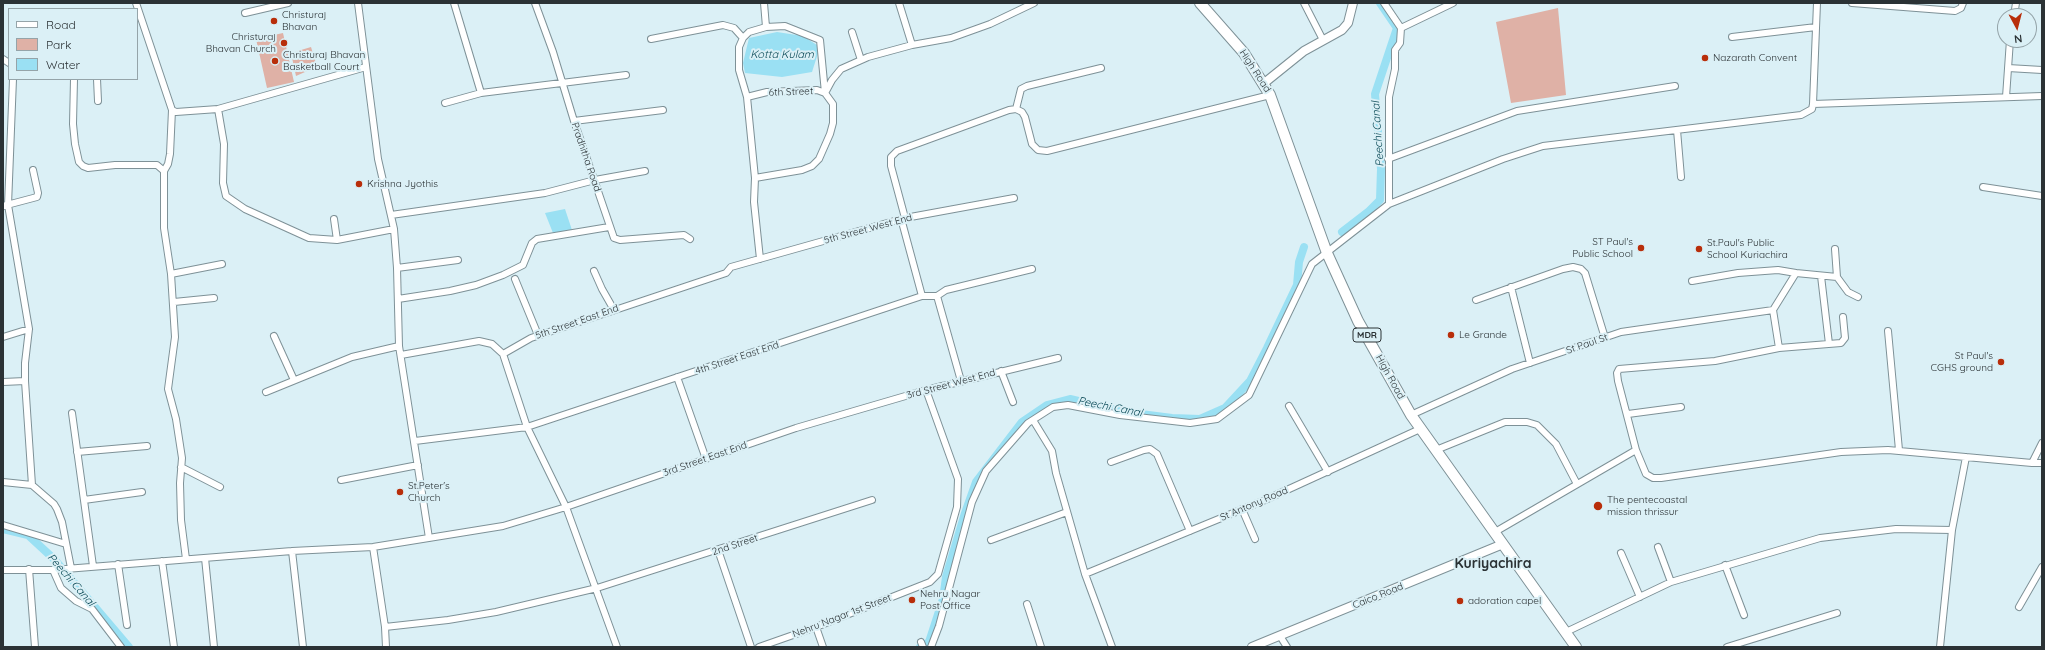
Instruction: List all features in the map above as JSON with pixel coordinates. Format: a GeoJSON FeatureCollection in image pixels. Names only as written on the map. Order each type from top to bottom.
{"type":"FeatureCollection","features":[{"type":"Feature","properties":{"kind":"main road","name":"High Road"},"geometry":{"type":"LineString","coordinates":[[1200,3],[1244,53],[1270,95],[1327,253],[1358,321],[1411,415],[1576,647]]}},
{"type":"Feature","properties":{"kind":"street"},"geometry":{"type":"LineString","coordinates":[[245,12],[288,3]]}},
{"type":"Feature","properties":{"kind":"street"},"geometry":{"type":"LineString","coordinates":[[358,3],[378,159],[394,229],[401,355],[429,538]]}},
{"type":"Feature","properties":{"kind":"street"},"geometry":{"type":"LineString","coordinates":[[454,3],[481,93]]}},
{"type":"Feature","properties":{"kind":"street","name":"Pradhitha Road"},"geometry":{"type":"LineString","coordinates":[[535,3],[554,52],[574,121],[614,238],[620,240],[684,235],[690,239]]}},
{"type":"Feature","properties":{"kind":"street"},"geometry":{"type":"LineString","coordinates":[[764,3],[766,27]]}},
{"type":"Feature","properties":{"kind":"street"},"geometry":{"type":"LineString","coordinates":[[899,3],[912,45]]}},
{"type":"Feature","properties":{"kind":"street"},"geometry":{"type":"LineString","coordinates":[[825,93],[832,80],[841,69],[861,60],[912,45],[951,38],[990,24],[1034,3]]}},
{"type":"Feature","properties":{"kind":"street"},"geometry":{"type":"LineString","coordinates":[[1304,3],[1323,40]]}},
{"type":"Feature","properties":{"kind":"street"},"geometry":{"type":"LineString","coordinates":[[1264,84],[1304,51],[1342,30],[1348,23],[1353,3]]}},
{"type":"Feature","properties":{"kind":"street"},"geometry":{"type":"LineString","coordinates":[[1384,3],[1401,28],[1400,43],[1395,50],[1395,69],[1389,97],[1389,204]]}},
{"type":"Feature","properties":{"kind":"street"},"geometry":{"type":"LineString","coordinates":[[1401,28],[1453,3]]}},
{"type":"Feature","properties":{"kind":"street"},"geometry":{"type":"LineString","coordinates":[[931,647],[975,496],[986,471],[1033,420],[1053,406],[1068,405],[1120,415],[1190,423],[1216,419],[1249,395],[1312,264],[1389,204],[1503,159],[1543,146],[1801,115],[1812,109],[1813,104],[1817,3]]}},
{"type":"Feature","properties":{"kind":"street"},"geometry":{"type":"LineString","coordinates":[[1852,3],[1888,4],[1955,11],[1961,8],[1963,3]]}},
{"type":"Feature","properties":{"kind":"street"},"geometry":{"type":"LineString","coordinates":[[138,9],[172,110],[170,154],[168,164],[164,171],[164,228],[174,302],[175,337],[168,389],[176,419],[182,458],[181,520],[186,559]]}},
{"type":"Feature","properties":{"kind":"street"},"geometry":{"type":"LineString","coordinates":[[651,39],[723,26],[734,28],[743,38]]}},
{"type":"Feature","properties":{"kind":"street"},"geometry":{"type":"LineString","coordinates":[[760,259],[754,202],[755,178],[747,97],[739,70],[739,47],[743,38],[750,32],[766,27],[785,26],[820,40],[825,93]]}},
{"type":"Feature","properties":{"kind":"street"},"geometry":{"type":"LineString","coordinates":[[1732,37],[1816,27]]}},
{"type":"Feature","properties":{"kind":"street"},"geometry":{"type":"LineString","coordinates":[[852,32],[861,60]]}},
{"type":"Feature","properties":{"kind":"street"},"geometry":{"type":"LineString","coordinates":[[2006,97],[2009,48]]}},
{"type":"Feature","properties":{"kind":"street"},"geometry":{"type":"LineString","coordinates":[[172,110],[176,112],[218,109],[366,67]]}},
{"type":"Feature","properties":{"kind":"street"},"geometry":{"type":"LineString","coordinates":[[1016,108],[1021,89],[1027,86],[1101,68]]}},
{"type":"Feature","properties":{"kind":"street"},"geometry":{"type":"LineString","coordinates":[[2008,68],[2042,70]]}},
{"type":"Feature","properties":{"kind":"street"},"geometry":{"type":"LineString","coordinates":[[445,103],[481,93],[626,75]]}},
{"type":"Feature","properties":{"kind":"street"},"geometry":{"type":"LineString","coordinates":[[13,80],[6,206],[29,329],[25,381],[32,485]]}},
{"type":"Feature","properties":{"kind":"street"},"geometry":{"type":"LineString","coordinates":[[74,80],[73,124],[75,144],[80,162],[83,166],[88,168],[115,165],[157,165],[164,171]]}},
{"type":"Feature","properties":{"kind":"street"},"geometry":{"type":"LineString","coordinates":[[97,80],[98,101]]}},
{"type":"Feature","properties":{"kind":"street"},"geometry":{"type":"LineString","coordinates":[[1388,159],[1517,111],[1675,86]]}},
{"type":"Feature","properties":{"kind":"street","name":"6th Street"},"geometry":{"type":"LineString","coordinates":[[747,97],[767,92],[817,90],[825,93],[832,104],[833,123],[830,134],[819,159],[812,166],[802,170],[755,178]]}},
{"type":"Feature","properties":{"kind":"street"},"geometry":{"type":"LineString","coordinates":[[922,296],[902,222],[905,218],[891,166],[891,157],[897,151],[1016,108],[1022,112],[1025,117],[1032,144],[1038,150],[1047,151],[1270,95]]}},
{"type":"Feature","properties":{"kind":"street"},"geometry":{"type":"LineString","coordinates":[[1813,104],[2042,96]]}},
{"type":"Feature","properties":{"kind":"street"},"geometry":{"type":"LineString","coordinates":[[218,109],[224,144],[223,183],[226,196],[245,209],[309,238],[336,240],[394,229]]}},
{"type":"Feature","properties":{"kind":"street"},"geometry":{"type":"LineString","coordinates":[[574,121],[663,110]]}},
{"type":"Feature","properties":{"kind":"street"},"geometry":{"type":"LineString","coordinates":[[1677,130],[1681,177]]}},
{"type":"Feature","properties":{"kind":"street"},"geometry":{"type":"LineString","coordinates":[[6,206],[37,197],[38,193],[34,170]]}},
{"type":"Feature","properties":{"kind":"street"},"geometry":{"type":"LineString","coordinates":[[391,215],[545,193],[595,180],[645,171]]}},
{"type":"Feature","properties":{"kind":"street"},"geometry":{"type":"LineString","coordinates":[[1983,187],[2042,196]]}},
{"type":"Feature","properties":{"kind":"street","name":"5th Street West End"},"geometry":{"type":"LineString","coordinates":[[726,273],[731,267],[905,218],[1014,198]]}},
{"type":"Feature","properties":{"kind":"street"},"geometry":{"type":"LineString","coordinates":[[334,219],[336,240]]}},
{"type":"Feature","properties":{"kind":"street"},"geometry":{"type":"LineString","coordinates":[[398,299],[450,291],[476,285],[524,265],[532,243],[537,239],[609,227]]}},
{"type":"Feature","properties":{"kind":"street"},"geometry":{"type":"LineString","coordinates":[[1835,249],[1837,277],[1848,292],[1858,297]]}},
{"type":"Feature","properties":{"kind":"street"},"geometry":{"type":"LineString","coordinates":[[397,268],[458,260]]}},
{"type":"Feature","properties":{"kind":"street"},"geometry":{"type":"LineString","coordinates":[[171,274],[222,264]]}},
{"type":"Feature","properties":{"kind":"street"},"geometry":{"type":"LineString","coordinates":[[1476,300],[1563,269],[1573,267],[1581,269],[1585,273],[1605,338]]}},
{"type":"Feature","properties":{"kind":"street","name":"4th Street East End"},"geometry":{"type":"LineString","coordinates":[[415,441],[527,427],[922,296],[937,296],[946,290],[1032,269]]}},
{"type":"Feature","properties":{"kind":"street"},"geometry":{"type":"LineString","coordinates":[[594,270],[602,290],[614,310]]}},
{"type":"Feature","properties":{"kind":"street"},"geometry":{"type":"LineString","coordinates":[[1692,281],[1738,273],[1778,270],[1837,277]]}},
{"type":"Feature","properties":{"kind":"street","name":"5th Street East End"},"geometry":{"type":"LineString","coordinates":[[503,354],[538,335],[726,273]]}},
{"type":"Feature","properties":{"kind":"street"},"geometry":{"type":"LineString","coordinates":[[1779,348],[1773,310],[1796,273]]}},
{"type":"Feature","properties":{"kind":"street"},"geometry":{"type":"LineString","coordinates":[[1821,276],[1830,344]]}},
{"type":"Feature","properties":{"kind":"street"},"geometry":{"type":"LineString","coordinates":[[515,279],[538,335]]}},
{"type":"Feature","properties":{"kind":"street"},"geometry":{"type":"LineString","coordinates":[[1511,287],[1530,363]]}},
{"type":"Feature","properties":{"kind":"street"},"geometry":{"type":"LineString","coordinates":[[937,296],[961,381]]}},
{"type":"Feature","properties":{"kind":"street"},"geometry":{"type":"LineString","coordinates":[[174,302],[214,298]]}},
{"type":"Feature","properties":{"kind":"street","name":"St Paul St"},"geometry":{"type":"LineString","coordinates":[[1411,415],[1512,369],[1621,332],[1773,310]]}},
{"type":"Feature","properties":{"kind":"street"},"geometry":{"type":"LineString","coordinates":[[1843,317],[1844,341],[1841,343],[1779,348],[1722,360],[1619,369],[1617,373],[1618,381],[1628,414],[1636,450],[1646,474],[1653,478],[1661,478],[1841,452],[1899,450],[2042,463]]}},
{"type":"Feature","properties":{"kind":"street"},"geometry":{"type":"LineString","coordinates":[[3,337],[29,329]]}},
{"type":"Feature","properties":{"kind":"street"},"geometry":{"type":"LineString","coordinates":[[1888,331],[1899,450]]}},
{"type":"Feature","properties":{"kind":"street"},"geometry":{"type":"LineString","coordinates":[[274,336],[294,380]]}},
{"type":"Feature","properties":{"kind":"street"},"geometry":{"type":"LineString","coordinates":[[401,355],[479,341],[492,344],[503,354],[527,427],[566,507],[597,588],[617,647]]}},
{"type":"Feature","properties":{"kind":"street"},"geometry":{"type":"LineString","coordinates":[[266,392],[352,356],[400,346]]}},
{"type":"Feature","properties":{"kind":"street","name":"3rd Street West End"},"geometry":{"type":"LineString","coordinates":[[845,415],[926,390],[1058,358]]}},
{"type":"Feature","properties":{"kind":"street"},"geometry":{"type":"LineString","coordinates":[[1001,371],[1013,402]]}},
{"type":"Feature","properties":{"kind":"street"},"geometry":{"type":"LineString","coordinates":[[678,377],[706,459]]}},
{"type":"Feature","properties":{"kind":"street"},"geometry":{"type":"LineString","coordinates":[[3,382],[25,381]]}},
{"type":"Feature","properties":{"kind":"street","name":"Nehru Nagar 1st Street"},"geometry":{"type":"LineString","coordinates":[[760,647],[816,627],[930,582],[938,574],[957,507],[958,479],[926,390]]}},
{"type":"Feature","properties":{"kind":"street"},"geometry":{"type":"LineString","coordinates":[[1289,406],[1328,472]]}},
{"type":"Feature","properties":{"kind":"street"},"geometry":{"type":"LineString","coordinates":[[1628,414],[1681,407]]}},
{"type":"Feature","properties":{"kind":"street"},"geometry":{"type":"LineString","coordinates":[[72,413],[93,566]]}},
{"type":"Feature","properties":{"kind":"street","name":"3rd Street East End"},"geometry":{"type":"LineString","coordinates":[[3,570],[56,569],[292,551],[373,547],[503,526],[566,507],[796,428],[845,415]]}},
{"type":"Feature","properties":{"kind":"street"},"geometry":{"type":"LineString","coordinates":[[1033,420],[1052,451],[1067,512],[1085,574],[1112,647]]}},
{"type":"Feature","properties":{"kind":"street"},"geometry":{"type":"LineString","coordinates":[[1436,450],[1505,422],[1527,422],[1537,425],[1556,444],[1577,484]]}},
{"type":"Feature","properties":{"kind":"street","name":"St Antony Road"},"geometry":{"type":"LineString","coordinates":[[1085,574],[1328,472],[1420,429]]}},
{"type":"Feature","properties":{"kind":"street"},"geometry":{"type":"LineString","coordinates":[[2032,463],[2042,444]]}},
{"type":"Feature","properties":{"kind":"street"},"geometry":{"type":"LineString","coordinates":[[77,452],[147,446]]}},
{"type":"Feature","properties":{"kind":"street"},"geometry":{"type":"LineString","coordinates":[[1111,462],[1144,450],[1150,449],[1157,454],[1190,531]]}},
{"type":"Feature","properties":{"kind":"street"},"geometry":{"type":"LineString","coordinates":[[1495,532],[1636,450]]}},
{"type":"Feature","properties":{"kind":"street"},"geometry":{"type":"LineString","coordinates":[[1940,647],[1952,530],[1966,457]]}},
{"type":"Feature","properties":{"kind":"street"},"geometry":{"type":"LineString","coordinates":[[341,480],[418,465]]}},
{"type":"Feature","properties":{"kind":"street"},"geometry":{"type":"LineString","coordinates":[[181,467],[220,487]]}},
{"type":"Feature","properties":{"kind":"street"},"geometry":{"type":"LineString","coordinates":[[3,482],[32,485],[54,504],[62,522],[68,568]]}},
{"type":"Feature","properties":{"kind":"street"},"geometry":{"type":"LineString","coordinates":[[84,500],[142,492]]}},
{"type":"Feature","properties":{"kind":"street","name":"2nd Street"},"geometry":{"type":"LineString","coordinates":[[385,627],[448,620],[496,612],[597,588],[872,500]]}},
{"type":"Feature","properties":{"kind":"street"},"geometry":{"type":"LineString","coordinates":[[1242,509],[1255,539]]}},
{"type":"Feature","properties":{"kind":"street"},"geometry":{"type":"LineString","coordinates":[[990,540],[1067,512]]}},
{"type":"Feature","properties":{"kind":"street"},"geometry":{"type":"LineString","coordinates":[[3,525],[44,536],[66,544]]}},
{"type":"Feature","properties":{"kind":"street"},"geometry":{"type":"LineString","coordinates":[[1566,632],[1671,582],[1820,538],[1896,528],[1952,530]]}},
{"type":"Feature","properties":{"kind":"street","name":"Caico Road"},"geometry":{"type":"LineString","coordinates":[[1252,647],[1503,544]]}},
{"type":"Feature","properties":{"kind":"street"},"geometry":{"type":"LineString","coordinates":[[373,547],[385,627],[386,647]]}},
{"type":"Feature","properties":{"kind":"street"},"geometry":{"type":"LineString","coordinates":[[1658,547],[1671,582]]}},
{"type":"Feature","properties":{"kind":"street"},"geometry":{"type":"LineString","coordinates":[[718,550],[751,647]]}},
{"type":"Feature","properties":{"kind":"street"},"geometry":{"type":"LineString","coordinates":[[292,551],[302,647]]}},
{"type":"Feature","properties":{"kind":"street"},"geometry":{"type":"LineString","coordinates":[[1621,554],[1640,597]]}},
{"type":"Feature","properties":{"kind":"street"},"geometry":{"type":"LineString","coordinates":[[205,558],[214,647]]}},
{"type":"Feature","properties":{"kind":"street"},"geometry":{"type":"LineString","coordinates":[[162,561],[174,647]]}},
{"type":"Feature","properties":{"kind":"street"},"geometry":{"type":"LineString","coordinates":[[118,564],[126,626]]}},
{"type":"Feature","properties":{"kind":"street"},"geometry":{"type":"LineString","coordinates":[[1725,565],[1744,614]]}},
{"type":"Feature","properties":{"kind":"street"},"geometry":{"type":"LineString","coordinates":[[2019,607],[2042,567]]}},
{"type":"Feature","properties":{"kind":"street"},"geometry":{"type":"LineString","coordinates":[[56,569],[61,588],[76,601],[92,609],[121,647]]}},
{"type":"Feature","properties":{"kind":"street"},"geometry":{"type":"LineString","coordinates":[[29,570],[35,647]]}},
{"type":"Feature","properties":{"kind":"street"},"geometry":{"type":"LineString","coordinates":[[1027,604],[1041,647]]}},
{"type":"Feature","properties":{"kind":"street"},"geometry":{"type":"LineString","coordinates":[[1727,647],[1837,613]]}},
{"type":"Feature","properties":{"kind":"street"},"geometry":{"type":"LineString","coordinates":[[816,627],[823,647]]}},
{"type":"Feature","properties":{"kind":"street"},"geometry":{"type":"LineString","coordinates":[[1280,636],[1287,647]]}},
{"type":"Feature","properties":{"kind":"green space"},"geometry":{"type":"Polygon","coordinates":[[[1558,8],[1566,95],[1511,103],[1496,22],[1558,8]]]}},
{"type":"Feature","properties":{"kind":"green space","name":"Christuraj Bhavan Basketball Court"},"geometry":{"type":"Polygon","coordinates":[[[283,33],[294,82],[267,88],[256,39],[283,33]]]}},
{"type":"Feature","properties":{"kind":"green space"},"geometry":{"type":"Polygon","coordinates":[[[311,47],[318,70],[314,68],[296,76],[291,53],[311,47]]]}},
{"type":"Feature","properties":{"kind":"water","name":"Kotta Kulam"},"geometry":{"type":"Polygon","coordinates":[[[777,32],[803,36],[820,47],[812,72],[782,77],[745,73],[743,63],[749,38],[777,32]]]}},
{"type":"Feature","properties":{"kind":"water"},"geometry":{"type":"Polygon","coordinates":[[[565,209],[572,230],[553,233],[545,213],[565,209]]]}},
{"type":"Feature","properties":{"kind":"waterway","name":"Peechi Canal"},"geometry":{"type":"LineString","coordinates":[[1342,232],[1368,212],[1380,200],[1381,169],[1375,94],[1397,28],[1380,3]]}},
{"type":"Feature","properties":{"kind":"waterway","name":"Peechi Canal"},"geometry":{"type":"LineString","coordinates":[[920,647],[929,642],[943,599],[946,577],[976,482],[1022,422],[1047,405],[1070,399],[1125,412],[1172,418],[1200,419],[1225,408],[1250,381],[1267,348],[1297,285],[1299,262],[1304,247]]}},
{"type":"Feature","properties":{"kind":"waterway","name":"Peechi Canal"},"geometry":{"type":"LineString","coordinates":[[3,529],[28,535],[55,560],[129,647]]}},
{"type":"Feature","properties":{"kind":"place","name":"Christuraj Bhavan"},"geometry":{"type":"Point","coordinates":[274,21]}},
{"type":"Feature","properties":{"kind":"place","name":"Christuraj Bhavan Church"},"geometry":{"type":"Point","coordinates":[284,43]}},
{"type":"Feature","properties":{"kind":"place","name":"Nazarath Convent"},"geometry":{"type":"Point","coordinates":[1705,58]}},
{"type":"Feature","properties":{"kind":"place","name":"Christuraj Bhavan Basketball Court"},"geometry":{"type":"Point","coordinates":[275,61]}},
{"type":"Feature","properties":{"kind":"place","name":"Krishna Jyothis"},"geometry":{"type":"Point","coordinates":[359,184]}},
{"type":"Feature","properties":{"kind":"place","name":"ST Paul's Public School"},"geometry":{"type":"Point","coordinates":[1641,248]}},
{"type":"Feature","properties":{"kind":"place","name":"St.Paul's Public School Kuriachira"},"geometry":{"type":"Point","coordinates":[1699,249]}},
{"type":"Feature","properties":{"kind":"place","name":"Le Grande"},"geometry":{"type":"Point","coordinates":[1451,335]}},
{"type":"Feature","properties":{"kind":"place","name":"St Paul's CGHS ground"},"geometry":{"type":"Point","coordinates":[2001,362]}},
{"type":"Feature","properties":{"kind":"place","name":"St.Peter's Church"},"geometry":{"type":"Point","coordinates":[400,492]}},
{"type":"Feature","properties":{"kind":"place","name":"The pentecoastal mission thrissur"},"geometry":{"type":"Point","coordinates":[1598,506]}},
{"type":"Feature","properties":{"kind":"place","name":"Nehru Nagar Post Office"},"geometry":{"type":"Point","coordinates":[912,600]}},
{"type":"Feature","properties":{"kind":"place","name":"adoration capel"},"geometry":{"type":"Point","coordinates":[1460,601]}},
{"type":"Feature","properties":{"kind":"district","name":"Kuriyachira"},"geometry":{"type":"Point","coordinates":[1493,564]}}]}
